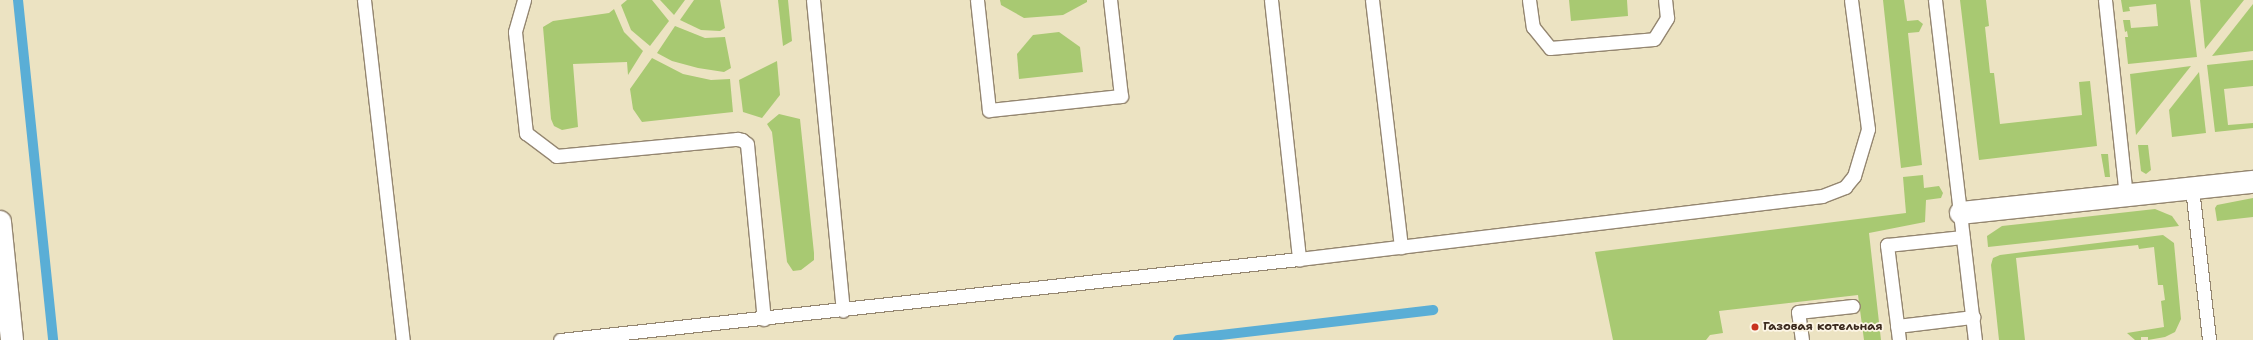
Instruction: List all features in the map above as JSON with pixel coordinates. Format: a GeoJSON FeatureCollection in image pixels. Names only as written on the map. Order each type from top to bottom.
{"type":"FeatureCollection","features":[{"type":"Feature","properties":{"kind":"street"},"geometry":{"type":"LineString","coordinates":[[1960,213],[2253,182]]}},
{"type":"Feature","properties":{"kind":"street"},"geometry":{"type":"LineString","coordinates":[[0,222],[12,340]]}},
{"type":"Feature","properties":{"kind":"lane"},"geometry":{"type":"LineString","coordinates":[[364,0],[403,340]]}},
{"type":"Feature","properties":{"kind":"lane"},"geometry":{"type":"LineString","coordinates":[[524,0],[515,32],[526,133],[556,156],[737,139],[742,140],[747,144],[764,319]]}},
{"type":"Feature","properties":{"kind":"lane"},"geometry":{"type":"LineString","coordinates":[[812,0],[843,311]]}},
{"type":"Feature","properties":{"kind":"lane"},"geometry":{"type":"LineString","coordinates":[[977,0],[989,110],[1121,96],[1110,0]]}},
{"type":"Feature","properties":{"kind":"lane"},"geometry":{"type":"LineString","coordinates":[[1271,0],[1299,259]]}},
{"type":"Feature","properties":{"kind":"lane"},"geometry":{"type":"LineString","coordinates":[[1372,0],[1401,247]]}},
{"type":"Feature","properties":{"kind":"lane"},"geometry":{"type":"LineString","coordinates":[[1529,0],[1533,27],[1550,48],[1654,39],[1667,18],[1665,0]]}},
{"type":"Feature","properties":{"kind":"lane"},"geometry":{"type":"LineString","coordinates":[[560,340],[843,311],[1299,259],[1822,196],[1845,187],[1854,176],[1868,129],[1851,0]]}},
{"type":"Feature","properties":{"kind":"lane"},"geometry":{"type":"LineString","coordinates":[[1936,0],[1975,340]]}},
{"type":"Feature","properties":{"kind":"lane"},"geometry":{"type":"LineString","coordinates":[[2105,0],[2126,196]]}},
{"type":"Feature","properties":{"kind":"lane"},"geometry":{"type":"LineString","coordinates":[[2192,188],[2209,340]]}},
{"type":"Feature","properties":{"kind":"lane"},"geometry":{"type":"LineString","coordinates":[[1899,340],[1887,245],[1963,237]]}},
{"type":"Feature","properties":{"kind":"lane"},"geometry":{"type":"LineString","coordinates":[[1802,340],[1798,312],[1853,306]]}},
{"type":"Feature","properties":{"kind":"lane"},"geometry":{"type":"LineString","coordinates":[[1897,326],[1973,317]]}},
{"type":"Feature","properties":{"kind":"green space"},"geometry":{"type":"Polygon","coordinates":[[[627,0],[652,0],[669,21],[650,46],[631,30],[621,5],[627,0]]]}},
{"type":"Feature","properties":{"kind":"green space"},"geometry":{"type":"Polygon","coordinates":[[[660,0],[685,0],[674,15],[660,0]]]}},
{"type":"Feature","properties":{"kind":"green space"},"geometry":{"type":"Polygon","coordinates":[[[694,0],[720,0],[725,28],[720,31],[701,30],[680,20],[694,0]]]}},
{"type":"Feature","properties":{"kind":"green space"},"geometry":{"type":"Polygon","coordinates":[[[778,0],[788,0],[792,41],[783,46],[778,0]]]}},
{"type":"Feature","properties":{"kind":"green space"},"geometry":{"type":"Polygon","coordinates":[[[1000,0],[1087,0],[1087,2],[1063,15],[1024,18],[1001,5],[1000,0]]]}},
{"type":"Feature","properties":{"kind":"green space"},"geometry":{"type":"Polygon","coordinates":[[[1569,0],[1627,0],[1628,16],[1571,21],[1569,0]]]}},
{"type":"Feature","properties":{"kind":"green space"},"geometry":{"type":"Polygon","coordinates":[[[1883,0],[1904,0],[1907,21],[1918,20],[1923,24],[1919,32],[1908,33],[1922,165],[1901,168],[1883,0]]]}},
{"type":"Feature","properties":{"kind":"green space"},"geometry":{"type":"Polygon","coordinates":[[[1960,0],[1986,0],[1989,26],[1985,27],[1990,73],[1994,73],[2000,124],[2082,115],[2079,82],[2090,81],[2097,146],[1979,160],[1960,0]]]}},
{"type":"Feature","properties":{"kind":"green space"},"geometry":{"type":"Polygon","coordinates":[[[2121,0],[2190,0],[2197,57],[2128,64],[2125,37],[2128,37],[2127,31],[2125,32],[2123,20],[2130,20],[2131,28],[2158,26],[2156,4],[2129,7],[2130,11],[2123,12],[2121,0]]]}},
{"type":"Feature","properties":{"kind":"green space"},"geometry":{"type":"Polygon","coordinates":[[[2200,0],[2244,0],[2205,49],[2200,0]]]}},
{"type":"Feature","properties":{"kind":"green space"},"geometry":{"type":"Polygon","coordinates":[[[2253,4],[2253,51],[2212,56],[2253,4]]]}},
{"type":"Feature","properties":{"kind":"green space"},"geometry":{"type":"Polygon","coordinates":[[[614,9],[624,32],[643,51],[628,75],[627,62],[573,64],[578,127],[562,130],[554,126],[551,119],[543,27],[553,21],[609,13],[614,9]]]}},
{"type":"Feature","properties":{"kind":"green space"},"geometry":{"type":"Polygon","coordinates":[[[675,26],[705,38],[725,37],[731,68],[724,72],[698,68],[672,61],[657,53],[675,26]]]}},
{"type":"Feature","properties":{"kind":"green space"},"geometry":{"type":"Polygon","coordinates":[[[1059,32],[1080,47],[1083,72],[1019,79],[1017,54],[1033,35],[1059,32]]]}},
{"type":"Feature","properties":{"kind":"green space"},"geometry":{"type":"Polygon","coordinates":[[[652,58],[683,74],[711,80],[730,79],[733,112],[642,122],[633,109],[630,89],[652,58]]]}},
{"type":"Feature","properties":{"kind":"green space"},"geometry":{"type":"Polygon","coordinates":[[[2253,60],[2253,86],[2224,89],[2228,125],[2253,123],[2253,128],[2215,132],[2207,65],[2253,60]]]}},
{"type":"Feature","properties":{"kind":"green space"},"geometry":{"type":"Polygon","coordinates":[[[777,61],[780,95],[762,118],[743,112],[739,80],[777,61]]]}},
{"type":"Feature","properties":{"kind":"green space"},"geometry":{"type":"Polygon","coordinates":[[[2191,66],[2136,135],[2130,74],[2191,66]]]}},
{"type":"Feature","properties":{"kind":"green space"},"geometry":{"type":"Polygon","coordinates":[[[2199,72],[2206,133],[2172,137],[2169,110],[2199,72]]]}},
{"type":"Feature","properties":{"kind":"green space"},"geometry":{"type":"Polygon","coordinates":[[[779,114],[800,119],[814,253],[814,260],[801,270],[793,271],[787,262],[772,132],[767,124],[779,114]]]}},
{"type":"Feature","properties":{"kind":"green space"},"geometry":{"type":"Polygon","coordinates":[[[2138,145],[2148,145],[2151,170],[2146,174],[2141,171],[2138,145]]]}},
{"type":"Feature","properties":{"kind":"green space"},"geometry":{"type":"Polygon","coordinates":[[[2101,154],[2108,154],[2110,177],[2105,177],[2101,154]]]}},
{"type":"Feature","properties":{"kind":"green space"},"geometry":{"type":"Polygon","coordinates":[[[1923,175],[1924,188],[1939,186],[1943,193],[1941,198],[1926,200],[1925,222],[1869,233],[1881,340],[1864,340],[1858,295],[1719,311],[1723,333],[1710,335],[1706,340],[1613,340],[1595,252],[1906,213],[1903,177],[1923,175]]]}},
{"type":"Feature","properties":{"kind":"green space"},"geometry":{"type":"Polygon","coordinates":[[[2253,198],[2253,217],[2217,221],[2215,208],[2217,205],[2253,198]]]}},
{"type":"Feature","properties":{"kind":"green space"},"geometry":{"type":"Polygon","coordinates":[[[2155,209],[2172,216],[2179,226],[1988,247],[1987,236],[2002,226],[2155,209]]]}},
{"type":"Feature","properties":{"kind":"green space"},"geometry":{"type":"Polygon","coordinates":[[[2163,235],[2174,243],[2181,319],[2175,332],[2165,337],[2148,340],[2148,337],[2141,337],[2141,340],[2135,340],[2127,333],[2164,327],[2161,301],[2165,300],[2163,285],[2158,285],[2154,247],[2139,249],[2138,245],[2016,258],[2025,340],[1999,340],[1991,265],[1993,258],[2000,255],[2163,235]]]}},
{"type":"Feature","properties":{"kind":"waterway"},"geometry":{"type":"LineString","coordinates":[[18,0],[53,340]]}},
{"type":"Feature","properties":{"kind":"waterway"},"geometry":{"type":"LineString","coordinates":[[1178,340],[1433,310]]}},
{"type":"Feature","properties":{"kind":"place","name":"Газовая котельная"},"geometry":{"type":"Point","coordinates":[1755,327]}}]}
